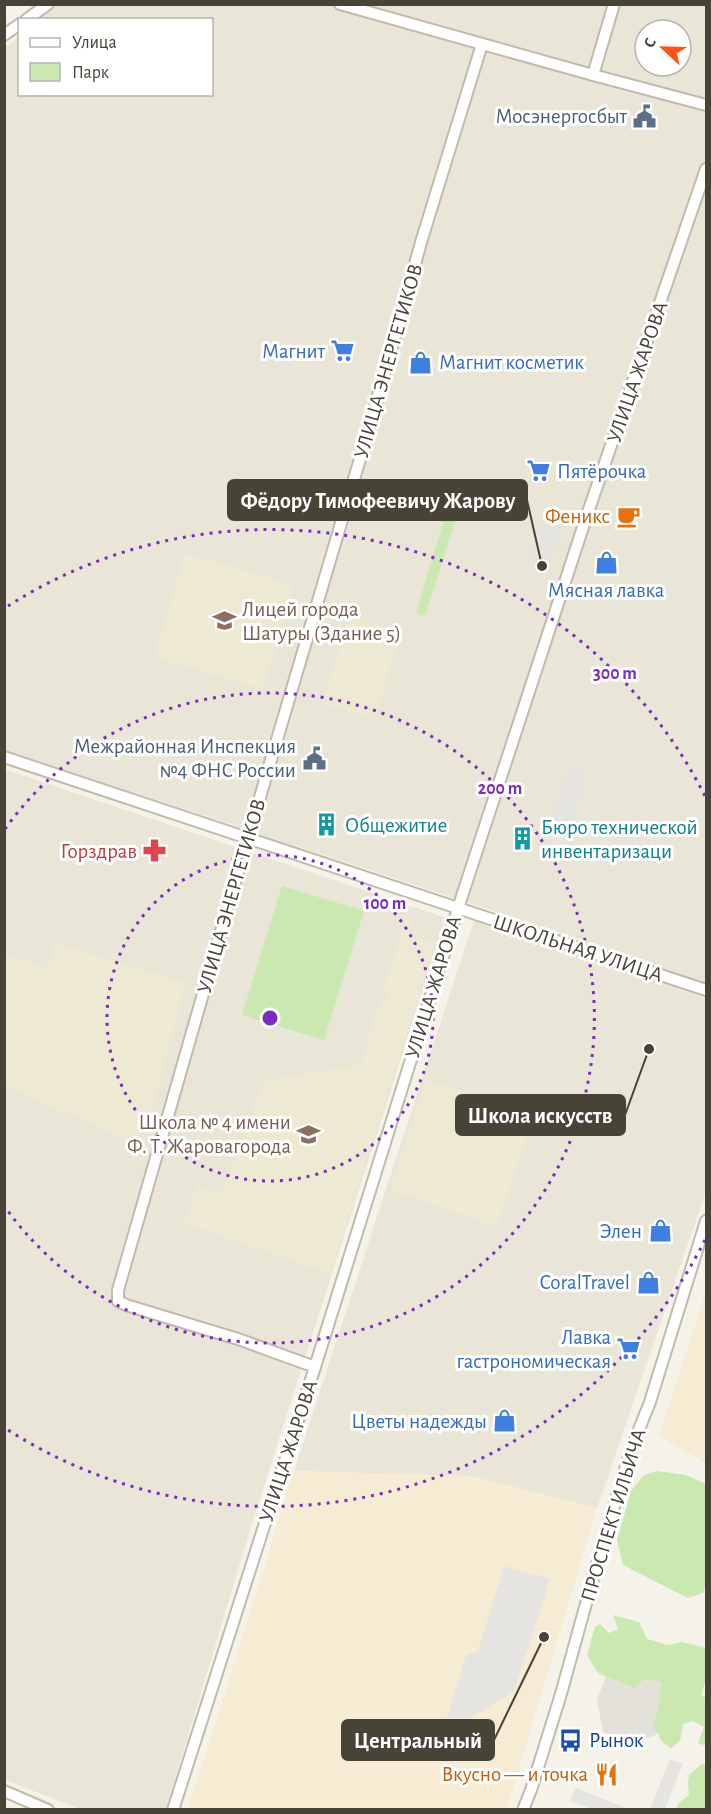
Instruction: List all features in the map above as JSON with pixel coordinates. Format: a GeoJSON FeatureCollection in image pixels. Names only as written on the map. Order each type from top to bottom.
{"type":"FeatureCollection","features":[{"type":"Feature","properties":{"kind":"street"},"geometry":{"type":"LineString","coordinates":[[29,18],[48,4]]}},
{"type":"Feature","properties":{"kind":"street"},"geometry":{"type":"LineString","coordinates":[[340,4],[706,105]]}},
{"type":"Feature","properties":{"kind":"street"},"geometry":{"type":"LineString","coordinates":[[593,75],[614,4]]}},
{"type":"Feature","properties":{"kind":"street"},"geometry":{"type":"LineString","coordinates":[[4,35],[18,25]]}},
{"type":"Feature","properties":{"kind":"street","name":"УЛИЦА ЭНЕРГЕТИКОВ"},"geometry":{"type":"LineString","coordinates":[[315,1367],[238,1339],[126,1305],[118,1301],[118,1290],[247,840],[355,478],[422,239],[482,44]]}},
{"type":"Feature","properties":{"kind":"street","name":"УЛИЦА ЖАРОВА"},"geometry":{"type":"LineString","coordinates":[[173,1809],[315,1367],[458,908],[584,524],[706,170]]}},
{"type":"Feature","properties":{"kind":"street","name":"ШКОЛЬНАЯ УЛИЦА"},"geometry":{"type":"LineString","coordinates":[[4,757],[247,840],[706,990]]}},
{"type":"Feature","properties":{"kind":"street","name":"ПРОСПЕКТ ИЛЬИЧА"},"geometry":{"type":"LineString","coordinates":[[523,1809],[561,1694],[626,1468],[650,1402],[706,1221]]}},
{"type":"Feature","properties":{"kind":"street"},"geometry":{"type":"LineString","coordinates":[[4,1791],[48,1809]]}},
{"type":"Feature","properties":{"kind":"shaded area"},"geometry":{"type":"Polygon","coordinates":[[[58,4],[706,5],[706,984],[461,900],[5,750],[5,48],[18,37],[18,96],[213,96],[213,18],[41,18],[58,4]]]}},
{"type":"Feature","properties":{"kind":"shaded area"},"geometry":{"type":"Polygon","coordinates":[[[543,515],[563,522],[548,568],[528,561],[543,515]]]}},
{"type":"Feature","properties":{"kind":"shaded area","name":"Лицей города Шатуры (Здание 5)"},"geometry":{"type":"Polygon","coordinates":[[[185,553],[294,585],[263,689],[154,657],[185,553]]]}},
{"type":"Feature","properties":{"kind":"shaded area"},"geometry":{"type":"Polygon","coordinates":[[[349,616],[402,632],[374,719],[321,704],[349,616]]]}},
{"type":"Feature","properties":{"kind":"shaded area"},"geometry":{"type":"Polygon","coordinates":[[[570,766],[587,772],[568,828],[551,822],[570,766]]]}},
{"type":"Feature","properties":{"kind":"shaded area"},"geometry":{"type":"Polygon","coordinates":[[[4,769],[446,918],[252,1523],[166,1809],[80,1809],[5,1780],[4,769]]]}},
{"type":"Feature","properties":{"kind":"shaded area"},"geometry":{"type":"Polygon","coordinates":[[[475,917],[706,999],[706,1191],[597,1508],[470,1476],[294,1471],[475,917]]]}},
{"type":"Feature","properties":{"kind":"shaded area","name":"Школа № 4 имени Ф. Т. Жаровагорода"},"geometry":{"type":"Polygon","coordinates":[[[406,919],[412,921],[408,935],[435,943],[330,1274],[184,1223],[197,1186],[221,1195],[264,1081],[361,1064],[381,997],[388,999],[390,993],[383,990],[406,919]]]}},
{"type":"Feature","properties":{"kind":"shaded area"},"geometry":{"type":"Polygon","coordinates":[[[54,942],[186,983],[146,1131],[125,1139],[5,1086],[4,964],[7,954],[48,968],[54,942]]]}},
{"type":"Feature","properties":{"kind":"shaded area"},"geometry":{"type":"Polygon","coordinates":[[[426,1079],[534,1117],[497,1227],[390,1190],[426,1079]]]}},
{"type":"Feature","properties":{"kind":"shaded area"},"geometry":{"type":"Polygon","coordinates":[[[706,1291],[706,1463],[659,1436],[706,1291]]]}},
{"type":"Feature","properties":{"kind":"shaded area"},"geometry":{"type":"Polygon","coordinates":[[[294,1471],[470,1476],[597,1508],[507,1809],[187,1810],[294,1471]]]}},
{"type":"Feature","properties":{"kind":"shaded area"},"geometry":{"type":"Polygon","coordinates":[[[504,1566],[550,1579],[514,1692],[458,1725],[446,1721],[466,1655],[478,1651],[504,1566]]]}},
{"type":"Feature","properties":{"kind":"shaded area"},"geometry":{"type":"Polygon","coordinates":[[[674,1654],[668,1729],[633,1745],[603,1732],[597,1700],[613,1657],[674,1654]]]}},
{"type":"Feature","properties":{"kind":"shaded area"},"geometry":{"type":"Polygon","coordinates":[[[670,1759],[683,1764],[665,1809],[650,1809],[670,1759]]]}},
{"type":"Feature","properties":{"kind":"shaded area"},"geometry":{"type":"Polygon","coordinates":[[[576,1788],[629,1809],[592,1809],[570,1801],[576,1788]]]}},
{"type":"Feature","properties":{"kind":"green space"},"geometry":{"type":"Polygon","coordinates":[[[446,513],[457,515],[425,616],[416,613],[446,513]]]}},
{"type":"Feature","properties":{"kind":"green space"},"geometry":{"type":"Polygon","coordinates":[[[282,886],[364,911],[324,1040],[242,1015],[282,886]]]}},
{"type":"Feature","properties":{"kind":"green space"},"geometry":{"type":"Polygon","coordinates":[[[657,1471],[686,1475],[706,1484],[706,1586],[703,1593],[688,1598],[623,1565],[617,1540],[631,1491],[644,1475],[657,1471]]]}},
{"type":"Feature","properties":{"kind":"green space"},"geometry":{"type":"Polygon","coordinates":[[[613,1615],[639,1622],[647,1639],[667,1645],[682,1642],[706,1648],[706,1680],[701,1695],[706,1698],[706,1746],[698,1743],[704,1727],[693,1721],[683,1724],[680,1741],[671,1748],[662,1742],[653,1724],[660,1702],[661,1682],[644,1679],[635,1688],[598,1673],[587,1655],[595,1627],[600,1624],[609,1633],[618,1629],[613,1615]]]}},
{"type":"Feature","properties":{"kind":"green space"},"geometry":{"type":"Polygon","coordinates":[[[702,1764],[706,1766],[706,1809],[676,1809],[678,1804],[689,1795],[689,1775],[702,1764]]]}},
{"type":"Feature","properties":{"kind":"place","name":"Мосэнергосбыт"},"geometry":{"type":"Point","coordinates":[645,116]}},
{"type":"Feature","properties":{"kind":"place","name":"Магнит"},"geometry":{"type":"Point","coordinates":[343,351]}},
{"type":"Feature","properties":{"kind":"place","name":"Магнит косметик"},"geometry":{"type":"Point","coordinates":[421,362]}},
{"type":"Feature","properties":{"kind":"place","name":"Пятёрочка"},"geometry":{"type":"Point","coordinates":[539,471]}},
{"type":"Feature","properties":{"kind":"place","name":"Феникс"},"geometry":{"type":"Point","coordinates":[628,516]}},
{"type":"Feature","properties":{"kind":"place","name":"Мясная лавка"},"geometry":{"type":"Point","coordinates":[606,562]}},
{"type":"Feature","properties":{"kind":"place","name":"Фёдору Тимофеевичу Жарову"},"geometry":{"type":"Point","coordinates":[542,566]}},
{"type":"Feature","properties":{"kind":"place","name":"Лицей города Шатуры (Здание 5)"},"geometry":{"type":"Point","coordinates":[224,621]}},
{"type":"Feature","properties":{"kind":"place","name":"Межрайонная Инспекция №4 ФНС России"},"geometry":{"type":"Point","coordinates":[314,758]}},
{"type":"Feature","properties":{"kind":"place","name":"Общежитие"},"geometry":{"type":"Point","coordinates":[327,825]}},
{"type":"Feature","properties":{"kind":"place","name":"Бюро технической инвентаризаци"},"geometry":{"type":"Point","coordinates":[523,839]}},
{"type":"Feature","properties":{"kind":"place","name":"Горздрав"},"geometry":{"type":"Point","coordinates":[155,851]}},
{"type":"Feature","properties":{"kind":"place","name":"Школа искусств"},"geometry":{"type":"Point","coordinates":[649,1049]}},
{"type":"Feature","properties":{"kind":"place","name":"Школа № 4 имени Ф. Т. Жаровагорода"},"geometry":{"type":"Point","coordinates":[309,1134]}},
{"type":"Feature","properties":{"kind":"place","name":"Элен"},"geometry":{"type":"Point","coordinates":[660,1231]}},
{"type":"Feature","properties":{"kind":"place","name":"CoralTravel"},"geometry":{"type":"Point","coordinates":[648,1282]}},
{"type":"Feature","properties":{"kind":"place","name":"Лавка гастрономическая"},"geometry":{"type":"Point","coordinates":[629,1349]}},
{"type":"Feature","properties":{"kind":"place","name":"Цветы надежды"},"geometry":{"type":"Point","coordinates":[505,1421]}},
{"type":"Feature","properties":{"kind":"place","name":"Центральный"},"geometry":{"type":"Point","coordinates":[544,1637]}},
{"type":"Feature","properties":{"kind":"place","name":"Рынок"},"geometry":{"type":"Point","coordinates":[571,1740]}},
{"type":"Feature","properties":{"kind":"place","name":"Вкусно — и точка"},"geometry":{"type":"Point","coordinates":[606,1774]}}]}
